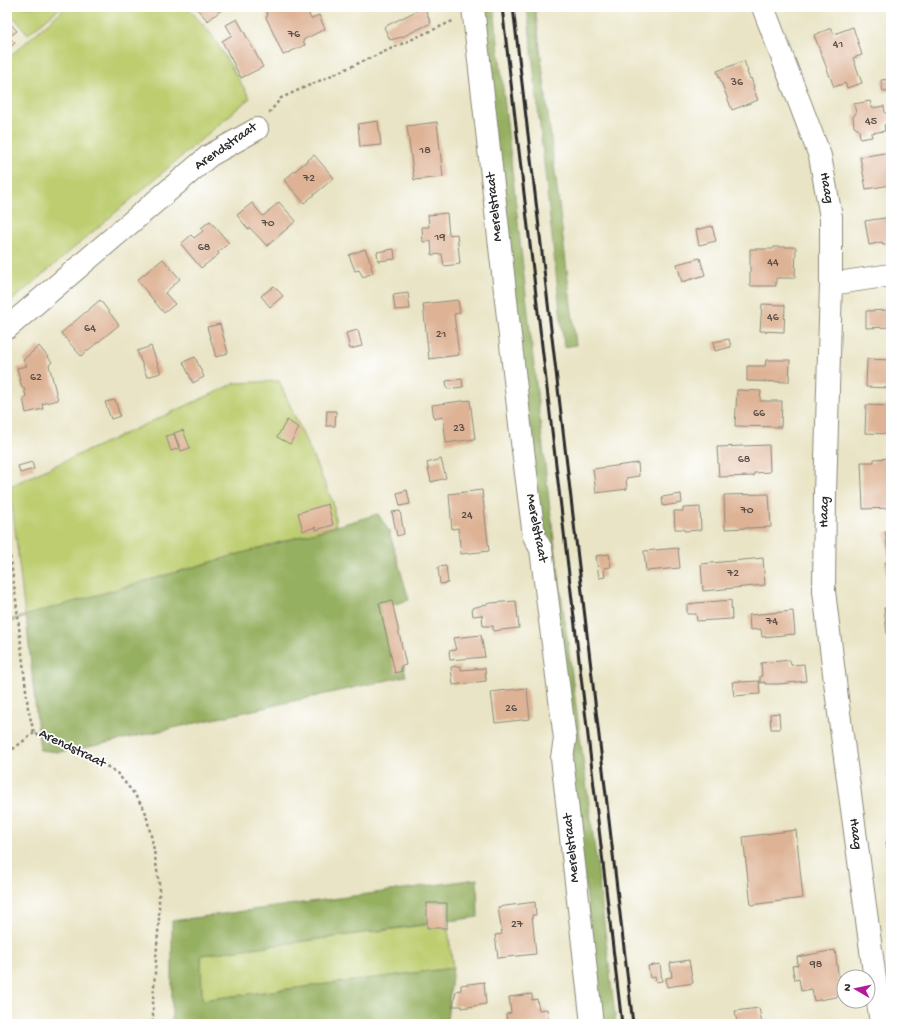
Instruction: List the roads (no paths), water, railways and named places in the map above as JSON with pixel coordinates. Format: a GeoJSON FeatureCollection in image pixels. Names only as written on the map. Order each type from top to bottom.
{"type":"FeatureCollection","features":[{"type":"Feature","properties":{"kind":"street","name":"Haag"},"geometry":{"type":"LineString","coordinates":[[763,7],[820,156],[831,217],[831,284],[824,590],[836,698],[881,1024]]}},
{"type":"Feature","properties":{"kind":"street","name":"Merelstraat"},"geometry":{"type":"LineString","coordinates":[[473,10],[522,442],[534,536],[542,548],[565,739],[562,758],[592,1024]]}},
{"type":"Feature","properties":{"kind":"street","name":"Arendstraat"},"geometry":{"type":"LineString","coordinates":[[7,328],[209,156],[257,129]]}},
{"type":"Feature","properties":{"kind":"street"},"geometry":{"type":"LineString","coordinates":[[831,284],[891,275]]}},
{"type":"Feature","properties":{"kind":"railway"},"geometry":{"type":"LineString","coordinates":[[502,7],[622,1024]]}},
{"type":"Feature","properties":{"kind":"railway"},"geometry":{"type":"LineString","coordinates":[[513,7],[633,1024]]}}]}
